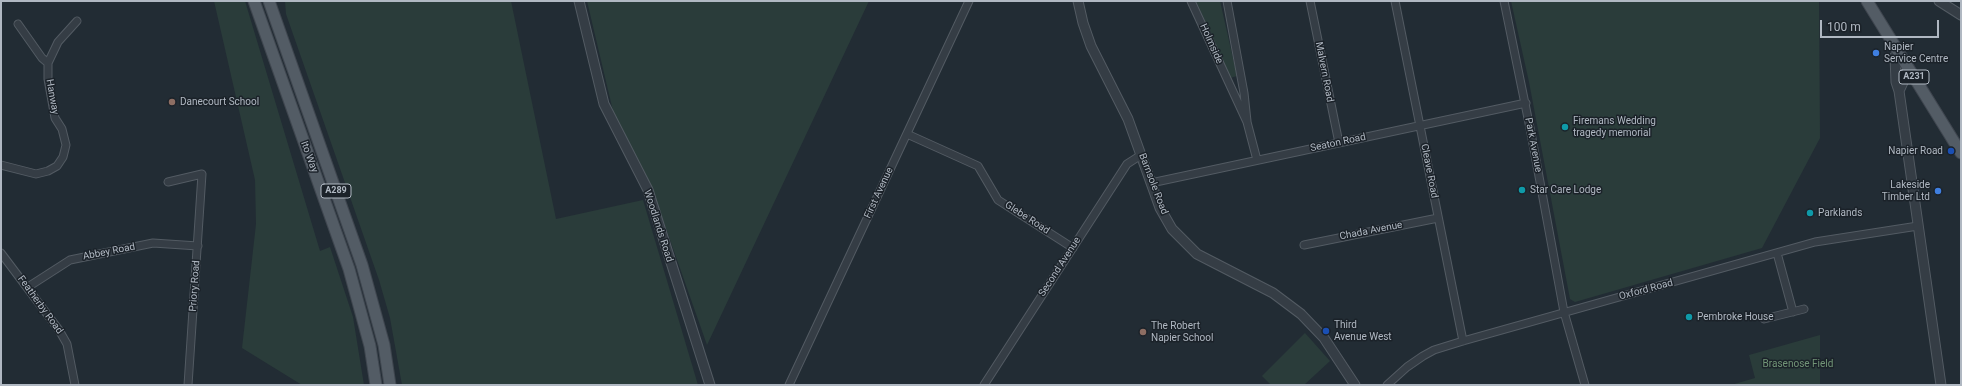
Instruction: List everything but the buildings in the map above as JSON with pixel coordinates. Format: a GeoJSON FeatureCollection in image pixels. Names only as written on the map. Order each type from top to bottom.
{"type":"FeatureCollection","features":[{"type":"Feature","properties":{"kind":"main road","name":"Ito Way"},"geometry":{"type":"LineString","coordinates":[[254,1],[349,269],[370,346],[376,385]]}},
{"type":"Feature","properties":{"kind":"main road","name":"Ito Way"},"geometry":{"type":"LineString","coordinates":[[270,1],[362,265],[384,345],[390,385]]}},
{"type":"Feature","properties":{"kind":"main road","name":"A231"},"geometry":{"type":"LineString","coordinates":[[1867,1],[1899,53],[1958,140],[1961,153]]}},
{"type":"Feature","properties":{"kind":"street","name":"Woodlands Road"},"geometry":{"type":"LineString","coordinates":[[579,1],[604,104],[648,190],[710,385]]}},
{"type":"Feature","properties":{"kind":"street","name":"First Avenue"},"geometry":{"type":"LineString","coordinates":[[789,385],[969,1]]}},
{"type":"Feature","properties":{"kind":"street","name":"Barnsole Road"},"geometry":{"type":"LineString","coordinates":[[1078,1],[1081,17],[1091,46],[1128,119],[1160,208],[1172,229],[1184,242],[1205,259],[1273,293],[1301,314],[1324,338],[1355,385]]}},
{"type":"Feature","properties":{"kind":"street","name":"Holmside"},"geometry":{"type":"LineString","coordinates":[[1191,1],[1247,122],[1257,160]]}},
{"type":"Feature","properties":{"kind":"street","name":"Holmside"},"geometry":{"type":"LineString","coordinates":[[1227,1],[1243,84],[1248,116],[1247,122]]}},
{"type":"Feature","properties":{"kind":"street","name":"Malvern Road"},"geometry":{"type":"LineString","coordinates":[[1310,1],[1339,143]]}},
{"type":"Feature","properties":{"kind":"street","name":"Cleave Road"},"geometry":{"type":"LineString","coordinates":[[1395,1],[1463,341]]}},
{"type":"Feature","properties":{"kind":"street","name":"Park Avenue"},"geometry":{"type":"LineString","coordinates":[[1504,1],[1526,103],[1564,312],[1585,385]]}},
{"type":"Feature","properties":{"kind":"street"},"geometry":{"type":"LineString","coordinates":[[1939,1],[1961,15]]}},
{"type":"Feature","properties":{"kind":"street"},"geometry":{"type":"LineString","coordinates":[[18,24],[42,58],[48,63],[58,42],[77,21]]}},
{"type":"Feature","properties":{"kind":"street"},"geometry":{"type":"LineString","coordinates":[[1899,53],[1895,56],[1896,80],[1899,91],[1941,385]]}},
{"type":"Feature","properties":{"kind":"street","name":"Hanway"},"geometry":{"type":"LineString","coordinates":[[1,165],[36,174],[48,171],[57,166],[63,157],[66,145],[62,129],[55,118],[48,63]]}},
{"type":"Feature","properties":{"kind":"street"},"geometry":{"type":"LineString","coordinates":[[1899,91],[1904,79],[1912,72]]}},
{"type":"Feature","properties":{"kind":"street"},"geometry":{"type":"LineString","coordinates":[[1230,87],[1243,84]]}},
{"type":"Feature","properties":{"kind":"street","name":"Seaton Road"},"geometry":{"type":"LineString","coordinates":[[1151,183],[1526,103]]}},
{"type":"Feature","properties":{"kind":"street","name":"Glebe Road"},"geometry":{"type":"LineString","coordinates":[[907,134],[978,166],[998,200],[1073,248]]}},
{"type":"Feature","properties":{"kind":"street","name":"Second Avenue"},"geometry":{"type":"LineString","coordinates":[[984,385],[1127,164],[1141,155]]}},
{"type":"Feature","properties":{"kind":"street","name":"Priory Road"},"geometry":{"type":"LineString","coordinates":[[168,182],[202,174],[188,385]]}},
{"type":"Feature","properties":{"kind":"street","name":"Chada Avenue"},"geometry":{"type":"LineString","coordinates":[[1304,245],[1438,218]]}},
{"type":"Feature","properties":{"kind":"street","name":"Oxford Road"},"geometry":{"type":"LineString","coordinates":[[1387,385],[1407,367],[1423,356],[1434,350],[1463,341],[1820,241],[1918,226]]}},
{"type":"Feature","properties":{"kind":"street","name":"Abbey Road"},"geometry":{"type":"LineString","coordinates":[[28,287],[70,260],[153,243],[198,246]]}},
{"type":"Feature","properties":{"kind":"street","name":"Featherby Road"},"geometry":{"type":"LineString","coordinates":[[1,253],[60,330],[67,344],[75,385]]}},
{"type":"Feature","properties":{"kind":"street"},"geometry":{"type":"LineString","coordinates":[[1777,253],[1793,312]]}},
{"type":"Feature","properties":{"kind":"street"},"geometry":{"type":"LineString","coordinates":[[1764,320],[1804,309]]}},
{"type":"Feature","properties":{"kind":"green space"},"geometry":{"type":"Polygon","coordinates":[[[214,1],[245,1],[320,251],[330,247],[353,317],[364,385],[302,385],[242,348],[256,224],[255,180],[214,1]]]}},
{"type":"Feature","properties":{"kind":"green space"},"geometry":{"type":"Polygon","coordinates":[[[285,1],[511,1],[556,219],[643,200],[698,385],[402,385],[390,318],[379,280],[286,14],[285,1]]]}},
{"type":"Feature","properties":{"kind":"green space"},"geometry":{"type":"Polygon","coordinates":[[[587,1],[869,1],[707,345],[650,183],[613,111],[587,1]]]}},
{"type":"Feature","properties":{"kind":"green space"},"geometry":{"type":"Polygon","coordinates":[[[1196,1],[1220,1],[1237,76],[1230,78],[1196,1]]]}},
{"type":"Feature","properties":{"kind":"green space"},"geometry":{"type":"Polygon","coordinates":[[[1511,1],[1819,1],[1820,138],[1762,248],[1575,302],[1570,299],[1529,82],[1511,1]]]}},
{"type":"Feature","properties":{"kind":"green space"},"geometry":{"type":"Polygon","coordinates":[[[1305,333],[1330,361],[1304,385],[1271,385],[1262,376],[1305,333]]]}},
{"type":"Feature","properties":{"kind":"green space","name":"Brasenose Field"},"geometry":{"type":"Polygon","coordinates":[[[1820,335],[1820,385],[1731,385],[1755,378],[1749,355],[1820,335]]]}},
{"type":"Feature","properties":{"kind":"place","name":"Napier Service Centre"},"geometry":{"type":"Point","coordinates":[1876,53]}},
{"type":"Feature","properties":{"kind":"place","name":"Danecourt School"},"geometry":{"type":"Point","coordinates":[172,102]}},
{"type":"Feature","properties":{"kind":"place","name":"Firemans Wedding tragedy memorial"},"geometry":{"type":"Point","coordinates":[1565,127]}},
{"type":"Feature","properties":{"kind":"place","name":"Napier Road"},"geometry":{"type":"Point","coordinates":[1951,151]}},
{"type":"Feature","properties":{"kind":"place","name":"Star Care Lodge"},"geometry":{"type":"Point","coordinates":[1522,190]}},
{"type":"Feature","properties":{"kind":"place","name":"Lakeside Timber Ltd"},"geometry":{"type":"Point","coordinates":[1938,191]}},
{"type":"Feature","properties":{"kind":"place","name":"Parklands"},"geometry":{"type":"Point","coordinates":[1810,213]}},
{"type":"Feature","properties":{"kind":"place","name":"Pembroke House"},"geometry":{"type":"Point","coordinates":[1689,317]}},
{"type":"Feature","properties":{"kind":"place","name":"Third Avenue West"},"geometry":{"type":"Point","coordinates":[1326,331]}},
{"type":"Feature","properties":{"kind":"place","name":"The Robert Napier School"},"geometry":{"type":"Point","coordinates":[1143,332]}}]}
